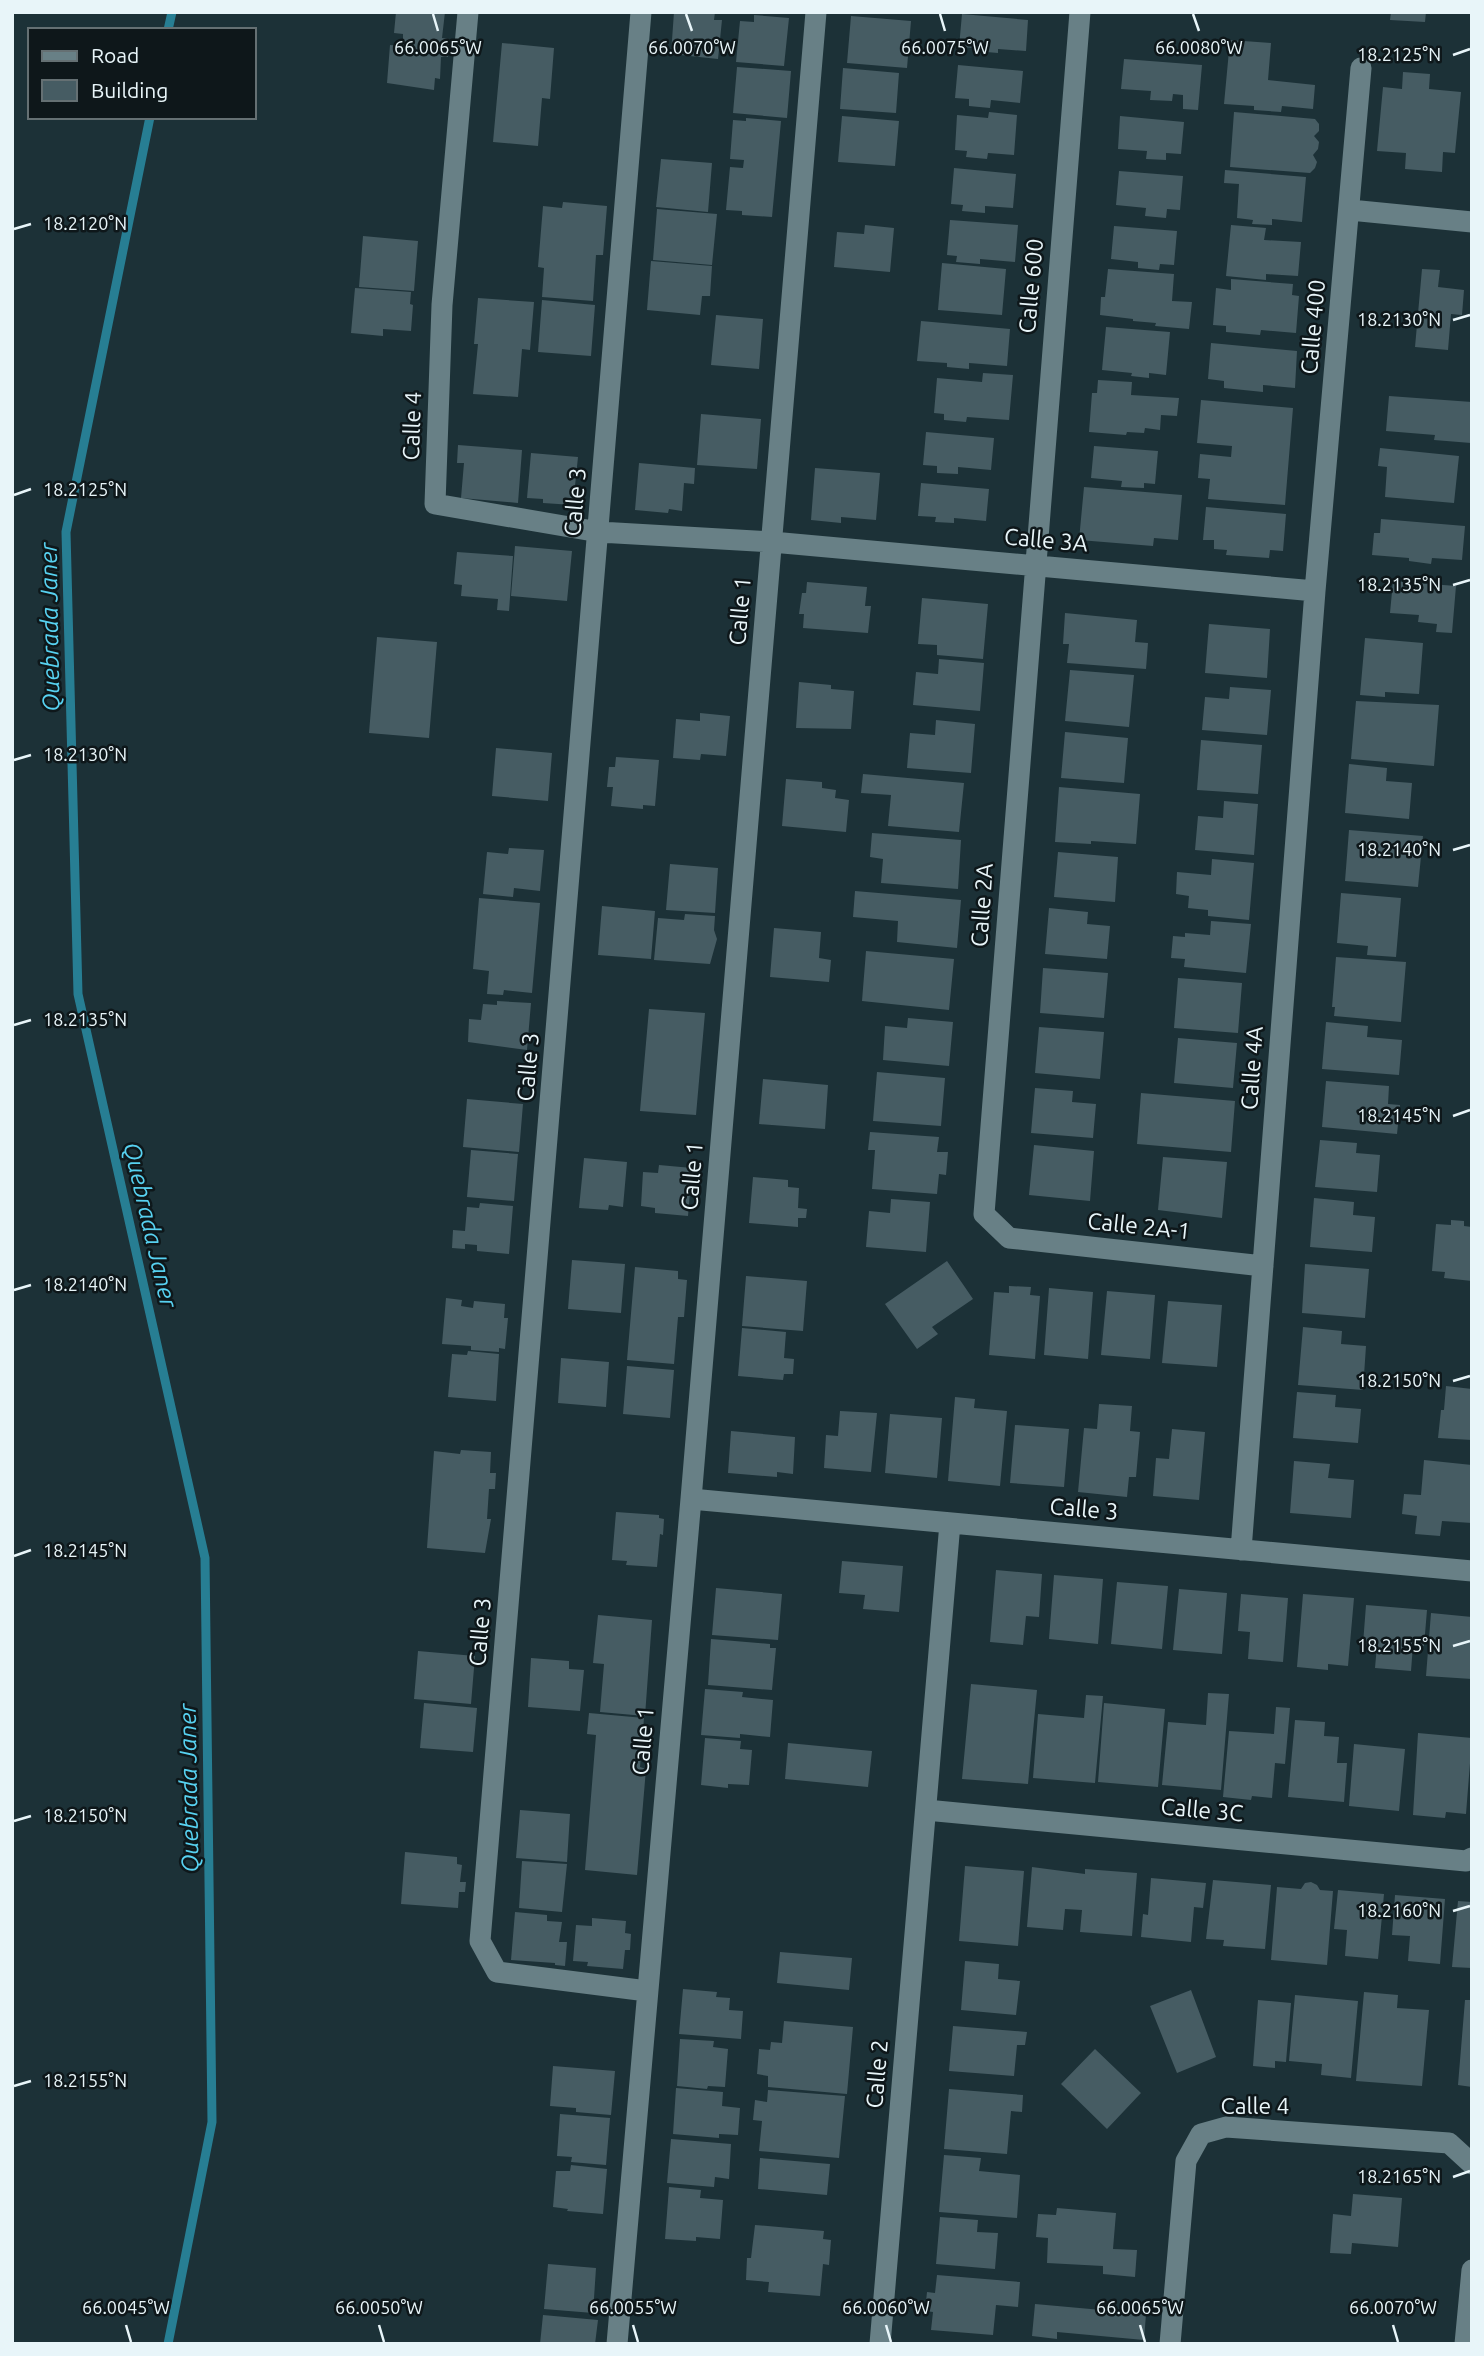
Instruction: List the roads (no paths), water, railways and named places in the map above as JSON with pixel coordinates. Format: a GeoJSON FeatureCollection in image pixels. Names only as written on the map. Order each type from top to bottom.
{"type":"FeatureCollection","features":[{"type":"Feature","properties":{"kind":"street","name":"Calle 4"},"geometry":{"type":"LineString","coordinates":[[468,12],[442,305],[435,504],[600,532],[772,542]]}},
{"type":"Feature","properties":{"kind":"street","name":"Calle 3"},"geometry":{"type":"LineString","coordinates":[[641,12],[600,532],[480,1941],[497,1972],[647,1991]]}},
{"type":"Feature","properties":{"kind":"street","name":"Calle 1"},"geometry":{"type":"LineString","coordinates":[[617,2344],[816,12]]}},
{"type":"Feature","properties":{"kind":"street","name":"Calle 600"},"geometry":{"type":"LineString","coordinates":[[1035,565],[1080,12]]}},
{"type":"Feature","properties":{"kind":"street","name":"Calle 400"},"geometry":{"type":"LineString","coordinates":[[1315,591],[1361,68]]}},
{"type":"Feature","properties":{"kind":"street"},"geometry":{"type":"LineString","coordinates":[[1350,210],[1472,222]]}},
{"type":"Feature","properties":{"kind":"street","name":"Calle 3A"},"geometry":{"type":"LineString","coordinates":[[772,542],[1315,591]]}},
{"type":"Feature","properties":{"kind":"street","name":"Calle 2A"},"geometry":{"type":"LineString","coordinates":[[1009,1238],[984,1214],[1035,565]]}},
{"type":"Feature","properties":{"kind":"street","name":"Calle 4A"},"geometry":{"type":"LineString","coordinates":[[1241,1550],[1315,591]]}},
{"type":"Feature","properties":{"kind":"street","name":"Calle 2A-1"},"geometry":{"type":"LineString","coordinates":[[1009,1238],[1263,1266]]}},
{"type":"Feature","properties":{"kind":"street","name":"Calle 3"},"geometry":{"type":"LineString","coordinates":[[691,1499],[1472,1571]]}},
{"type":"Feature","properties":{"kind":"street","name":"Calle 2"},"geometry":{"type":"LineString","coordinates":[[880,2344],[950,1523]]}},
{"type":"Feature","properties":{"kind":"street","name":"Calle 3C"},"geometry":{"type":"LineString","coordinates":[[926,1810],[1466,1861],[1472,1858]]}},
{"type":"Feature","properties":{"kind":"street","name":"Calle 4"},"geometry":{"type":"LineString","coordinates":[[1170,2344],[1186,2161],[1201,2134],[1226,2127],[1450,2143],[1472,2164]]}},
{"type":"Feature","properties":{"kind":"street"},"geometry":{"type":"LineString","coordinates":[[1465,2344],[1472,2270]]}},
{"type":"Feature","properties":{"kind":"waterway","name":"Quebrada Janer"},"geometry":{"type":"LineString","coordinates":[[168,28],[172,12]]}},
{"type":"Feature","properties":{"kind":"waterway","name":"Quebrada Janer"},"geometry":{"type":"LineString","coordinates":[[150,119],[66,532],[78,994],[205,1558],[212,2122],[168,2344]]}}]}
